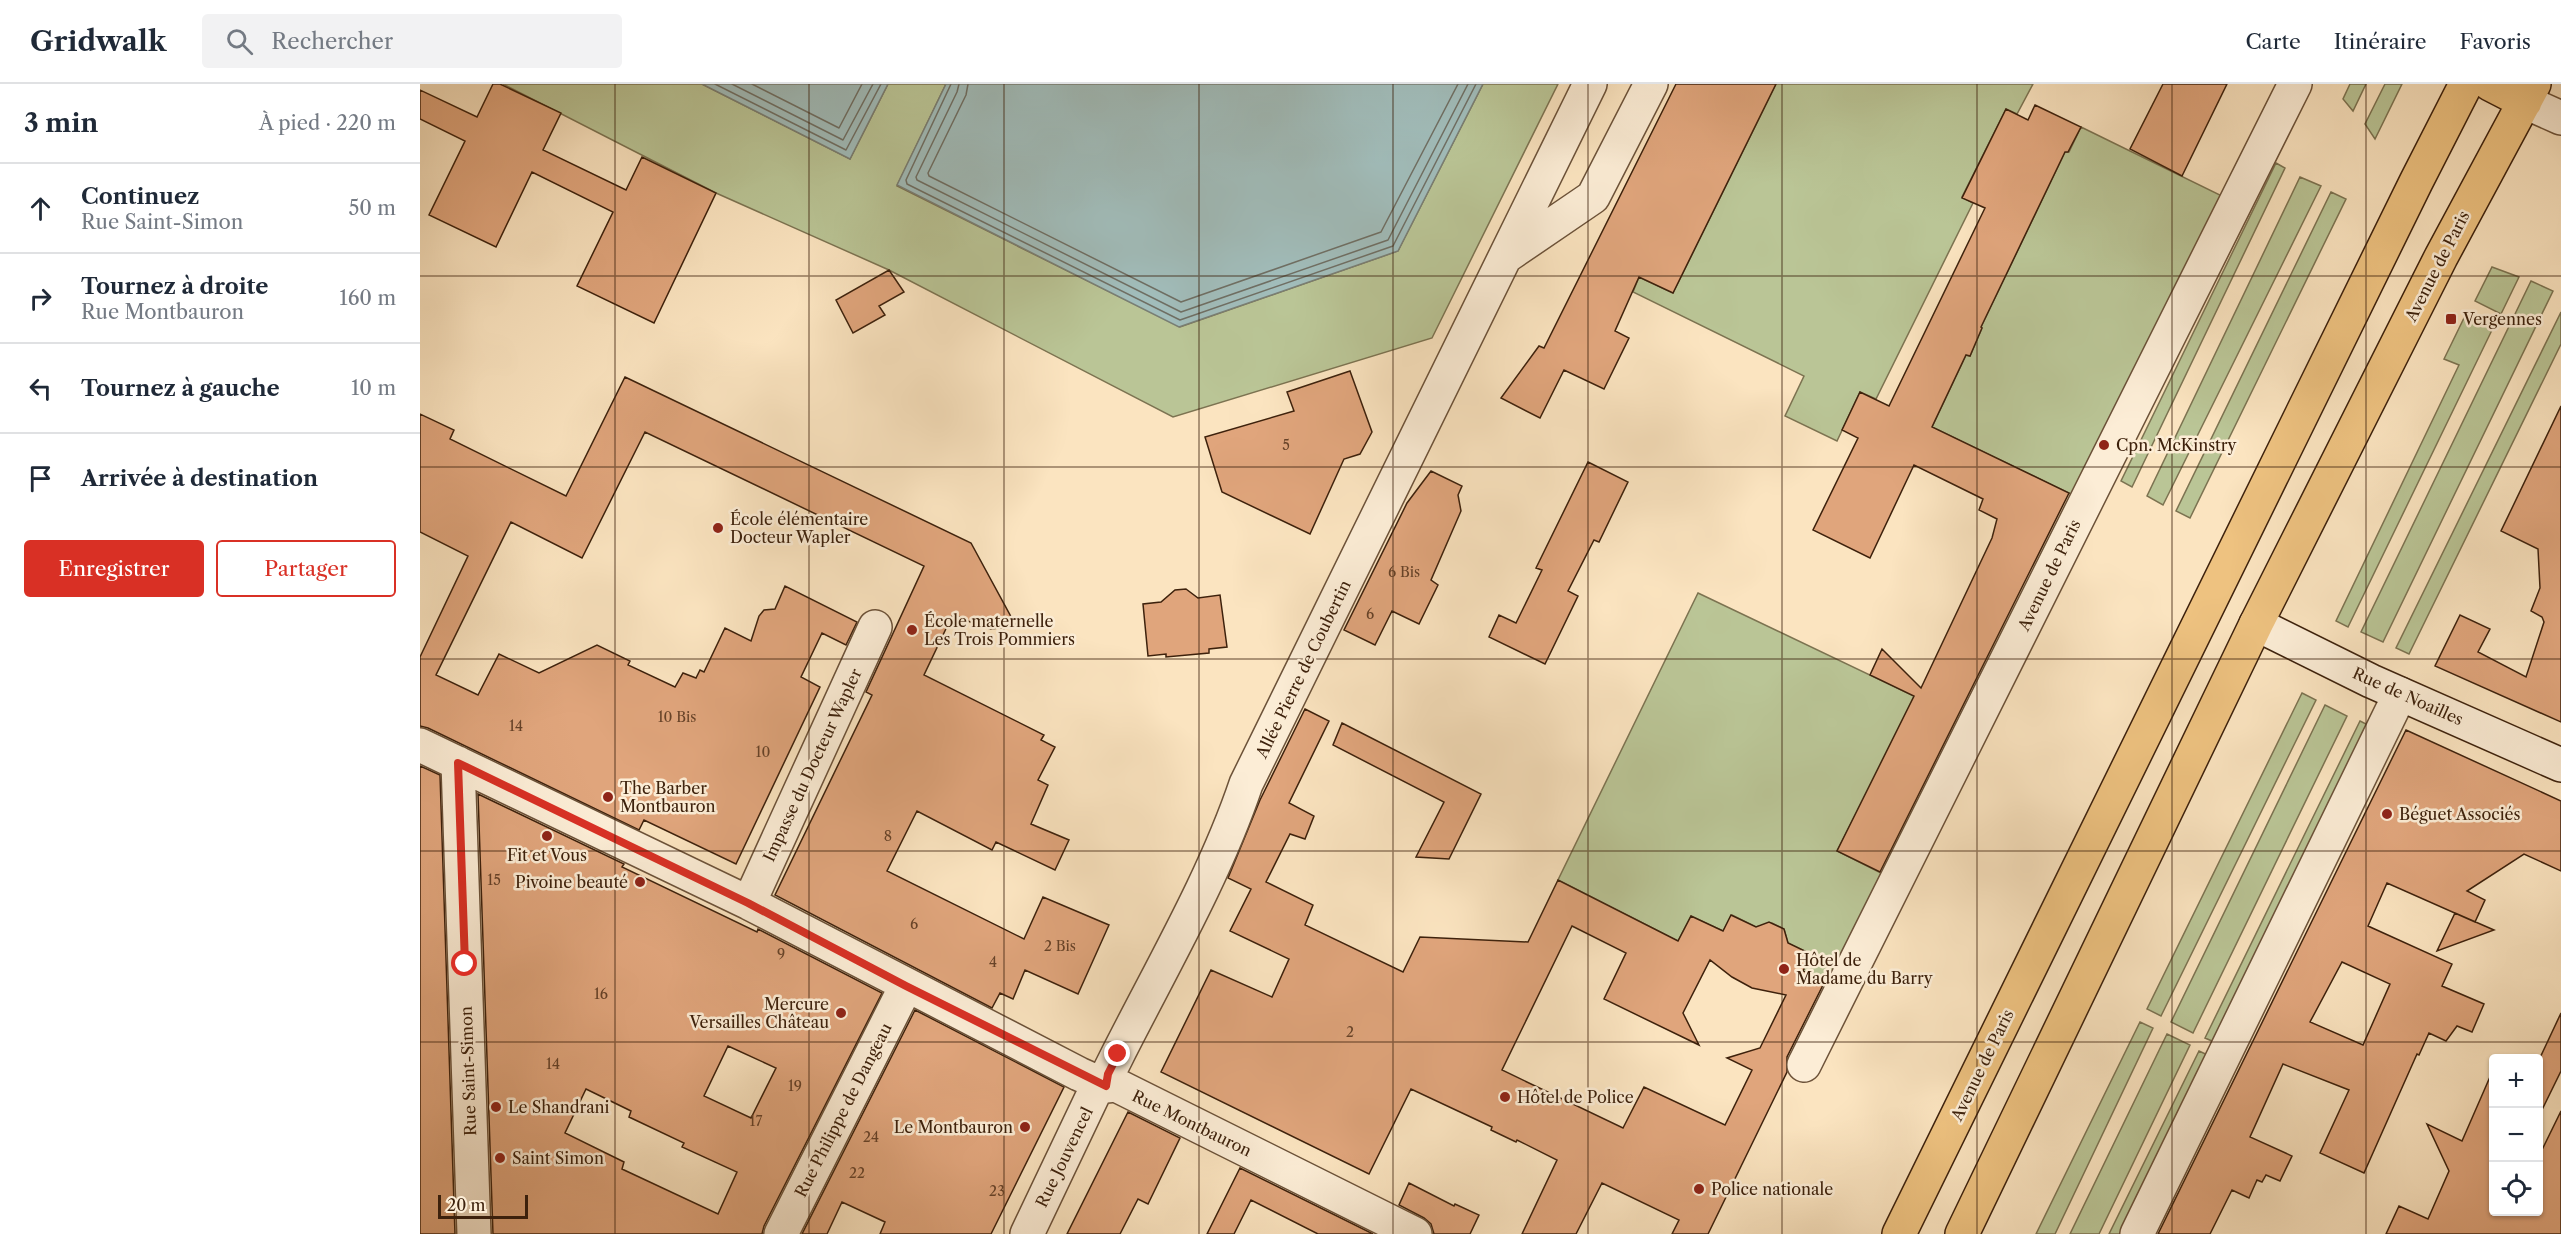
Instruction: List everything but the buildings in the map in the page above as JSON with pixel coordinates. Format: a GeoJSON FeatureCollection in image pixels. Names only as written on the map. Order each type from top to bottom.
{"type":"FeatureCollection","features":[{"type":"Feature","properties":{"kind":"main road","name":"Avenue de Paris"},"geometry":{"type":"LineString","coordinates":[[1899,1234],[2466,84]]}},
{"type":"Feature","properties":{"kind":"main road"},"geometry":{"type":"LineString","coordinates":[[2490,84],[2529,93]]}},
{"type":"Feature","properties":{"kind":"main road","name":"Avenue de Paris"},"geometry":{"type":"LineString","coordinates":[[1962,1234],[2256,624],[2441,257],[2529,93]]}},
{"type":"Feature","properties":{"kind":"main road"},"geometry":{"type":"LineString","coordinates":[[2208,605],[2256,624]]}},
{"type":"Feature","properties":{"kind":"street","name":"Allée Pierre de Coubertin"},"geometry":{"type":"LineString","coordinates":[[1106,1086],[1108,1074],[1216,859],[1246,784],[1508,255],[1590,84]]}},
{"type":"Feature","properties":{"kind":"street","name":"Allée Pierre de Coubertin"},"geometry":{"type":"LineString","coordinates":[[1508,255],[1593,197],[1651,84]]}},
{"type":"Feature","properties":{"kind":"street","name":"Avenue de Paris"},"geometry":{"type":"LineString","coordinates":[[1803,1065],[2295,84]]}},
{"type":"Feature","properties":{"kind":"street"},"geometry":{"type":"LineString","coordinates":[[2529,93],[2561,118]]}},
{"type":"Feature","properties":{"kind":"street","name":"Rue de Noailles"},"geometry":{"type":"LineString","coordinates":[[2256,624],[2400,694],[2561,765]]}},
{"type":"Feature","properties":{"kind":"street","name":"Impasse du Docteur Wapler"},"geometry":{"type":"LineString","coordinates":[[748,903],[875,627]]}},
{"type":"Feature","properties":{"kind":"street"},"geometry":{"type":"LineString","coordinates":[[2137,1234],[2400,694]]}},
{"type":"Feature","properties":{"kind":"street","name":"Rue Montbauron"},"geometry":{"type":"LineString","coordinates":[[420,745],[748,903],[906,986],[1106,1086],[1116,1085],[1415,1234]]}},
{"type":"Feature","properties":{"kind":"street","name":"Rue Saint-Simon"},"geometry":{"type":"LineString","coordinates":[[458,763],[474,1234]]}},
{"type":"Feature","properties":{"kind":"street","name":"Rue Philippe de Dangeau"},"geometry":{"type":"LineString","coordinates":[[781,1234],[906,986]]}},
{"type":"Feature","properties":{"kind":"street","name":"Rue Jouvencel"},"geometry":{"type":"LineString","coordinates":[[1027,1234],[1096,1089],[1106,1086]]}},
{"type":"Feature","properties":{"kind":"green space"},"geometry":{"type":"Polygon","coordinates":[[[503,84],[702,84],[850,159],[888,84],[946,84],[897,186],[1180,327],[1398,251],[1483,84],[1558,84],[1432,338],[1173,417],[889,270],[716,193],[503,84]]]}},
{"type":"Feature","properties":{"kind":"green space"},"geometry":{"type":"Polygon","coordinates":[[[1776,84],[2033,84],[2017,114],[2006,109],[1962,197],[1973,203],[1876,399],[1860,392],[1837,441],[1785,416],[1804,376],[1633,292],[1639,277],[1673,293],[1776,84]]]}},
{"type":"Feature","properties":{"kind":"green space"},"geometry":{"type":"Polygon","coordinates":[[[2350,84],[2366,84],[2353,111],[2343,99],[2350,84]]]}},
{"type":"Feature","properties":{"kind":"green space"},"geometry":{"type":"Polygon","coordinates":[[[2385,84],[2402,84],[2375,139],[2365,124],[2385,84]]]}},
{"type":"Feature","properties":{"kind":"green space"},"geometry":{"type":"Polygon","coordinates":[[[2081,127],[2222,196],[2075,496],[1932,427],[1966,355],[1970,356],[1981,327],[2065,152],[2069,152],[2081,127]]]}},
{"type":"Feature","properties":{"kind":"green space"},"geometry":{"type":"Polygon","coordinates":[[[2276,163],[2285,168],[2132,487],[2121,481],[2276,163]]]}},
{"type":"Feature","properties":{"kind":"green space"},"geometry":{"type":"Polygon","coordinates":[[[2300,177],[2321,186],[2163,505],[2147,496],[2300,177]]]}},
{"type":"Feature","properties":{"kind":"green space"},"geometry":{"type":"Polygon","coordinates":[[[2331,192],[2346,199],[2190,518],[2176,511],[2331,192]]]}},
{"type":"Feature","properties":{"kind":"green space"},"geometry":{"type":"Polygon","coordinates":[[[2492,267],[2519,277],[2501,314],[2475,301],[2492,267]]]}},
{"type":"Feature","properties":{"kind":"green space"},"geometry":{"type":"Polygon","coordinates":[[[2531,281],[2553,291],[2383,642],[2361,632],[2531,281]]]}},
{"type":"Feature","properties":{"kind":"green space"},"geometry":{"type":"Polygon","coordinates":[[[2561,312],[2561,344],[2409,654],[2396,648],[2561,312]]]}},
{"type":"Feature","properties":{"kind":"green space"},"geometry":{"type":"Polygon","coordinates":[[[2465,316],[2493,328],[2348,627],[2336,621],[2459,365],[2444,359],[2465,316]]]}},
{"type":"Feature","properties":{"kind":"green space"},"geometry":{"type":"Polygon","coordinates":[[[1698,593],[1916,697],[1837,851],[1889,877],[1835,986],[1803,971],[1811,954],[1788,943],[1784,929],[1772,923],[1756,927],[1732,915],[1723,931],[1691,916],[1678,941],[1558,880],[1698,593]]]}},
{"type":"Feature","properties":{"kind":"green space"},"geometry":{"type":"Polygon","coordinates":[[[2302,693],[2316,700],[2161,1016],[2147,1009],[2302,693]]]}},
{"type":"Feature","properties":{"kind":"green space"},"geometry":{"type":"Polygon","coordinates":[[[2325,705],[2347,716],[2193,1033],[2171,1022],[2325,705]]]}},
{"type":"Feature","properties":{"kind":"green space"},"geometry":{"type":"Polygon","coordinates":[[[2360,721],[2374,728],[2219,1044],[2205,1038],[2360,721]]]}},
{"type":"Feature","properties":{"kind":"green space"},"geometry":{"type":"Polygon","coordinates":[[[2140,1022],[2153,1028],[2055,1234],[2036,1234],[2140,1022]]]}},
{"type":"Feature","properties":{"kind":"green space"},"geometry":{"type":"Polygon","coordinates":[[[2167,1034],[2190,1045],[2099,1234],[2070,1234],[2167,1034]]]}},
{"type":"Feature","properties":{"kind":"green space"},"geometry":{"type":"Polygon","coordinates":[[[2199,1051],[2212,1057],[2127,1234],[2109,1234],[2199,1051]]]}},
{"type":"Feature","properties":{"kind":"water"},"geometry":{"type":"Polygon","coordinates":[[[702,84],[888,84],[850,159],[702,84]]]}},
{"type":"Feature","properties":{"kind":"water"},"geometry":{"type":"Polygon","coordinates":[[[946,84],[1483,84],[1398,251],[1179,327],[897,185],[946,84]]]}},
{"type":"Feature","properties":{"kind":"place","name":"Vergennes"},"geometry":{"type":"Point","coordinates":[2451,319]}},
{"type":"Feature","properties":{"kind":"place","name":"Cpn. McKinstry"},"geometry":{"type":"Point","coordinates":[2104,445]}},
{"type":"Feature","properties":{"kind":"place","name":"École élémentaire Docteur Wapler"},"geometry":{"type":"Point","coordinates":[718,528]}},
{"type":"Feature","properties":{"kind":"place","name":"École maternelle Les Trois Pommiers"},"geometry":{"type":"Point","coordinates":[912,630]}},
{"type":"Feature","properties":{"kind":"place","name":"The Barber Montbauron"},"geometry":{"type":"Point","coordinates":[608,797]}},
{"type":"Feature","properties":{"kind":"place","name":"Béguet Associés"},"geometry":{"type":"Point","coordinates":[2387,814]}},
{"type":"Feature","properties":{"kind":"place","name":"Fit et Vous"},"geometry":{"type":"Point","coordinates":[547,836]}},
{"type":"Feature","properties":{"kind":"place","name":"Pivoine beauté"},"geometry":{"type":"Point","coordinates":[640,882]}},
{"type":"Feature","properties":{"kind":"place","name":"Hôtel de Madame du Barry"},"geometry":{"type":"Point","coordinates":[1784,969]}},
{"type":"Feature","properties":{"kind":"place","name":"Mercure Versailles Château"},"geometry":{"type":"Point","coordinates":[841,1013]}},
{"type":"Feature","properties":{"kind":"place","name":"Hôtel de Police"},"geometry":{"type":"Point","coordinates":[1505,1097]}},
{"type":"Feature","properties":{"kind":"place","name":"Le Shandrani"},"geometry":{"type":"Point","coordinates":[496,1107]}},
{"type":"Feature","properties":{"kind":"place","name":"Le Montbauron"},"geometry":{"type":"Point","coordinates":[1025,1127]}},
{"type":"Feature","properties":{"kind":"place","name":"Saint Simon"},"geometry":{"type":"Point","coordinates":[500,1158]}},
{"type":"Feature","properties":{"kind":"place","name":"Police nationale"},"geometry":{"type":"Point","coordinates":[1699,1189]}},
{"type":"Feature","properties":{"kind":"route"},"geometry":{"type":"LineString","coordinates":[[465,964],[458,763],[748,903],[906,986],[1106,1086],[1108,1074],[1118,1054]]}}]}
